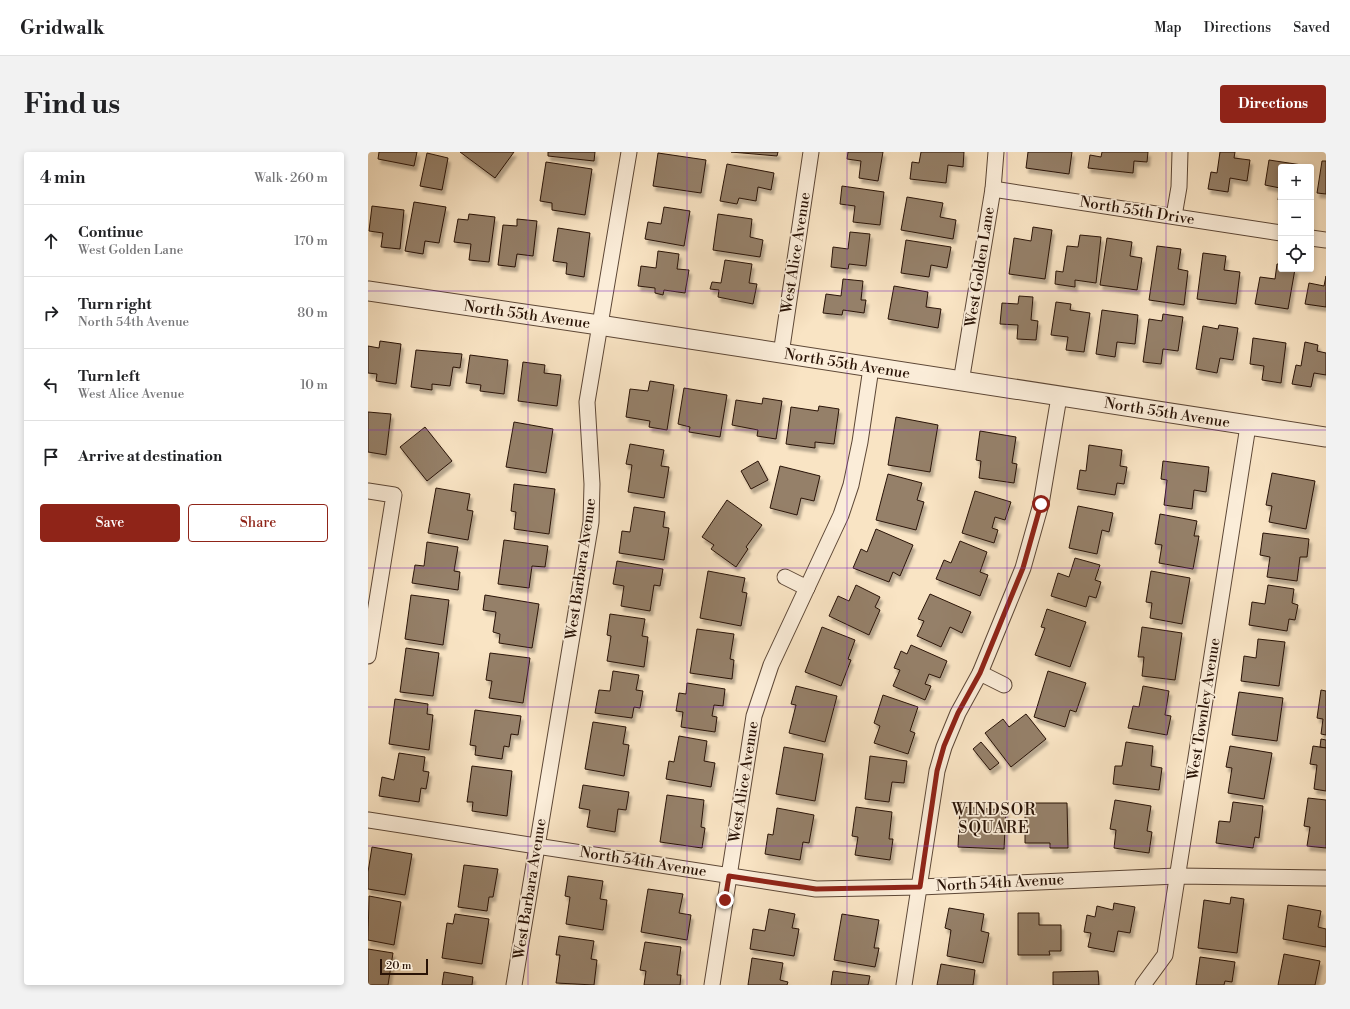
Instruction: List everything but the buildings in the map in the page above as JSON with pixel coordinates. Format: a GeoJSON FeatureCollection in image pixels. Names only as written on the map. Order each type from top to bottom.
{"type":"FeatureCollection","features":[{"type":"Feature","properties":{"kind":"street","name":"West Barbara Avenue"},"geometry":{"type":"LineString","coordinates":[[514,985],[591,522],[592,484],[587,402],[629,152]]}},
{"type":"Feature","properties":{"kind":"street","name":"West Alice Avenue"},"geometry":{"type":"LineString","coordinates":[[781,354],[811,152]]}},
{"type":"Feature","properties":{"kind":"street","name":"West Golden Lane"},"geometry":{"type":"LineString","coordinates":[[961,382],[993,189],[996,152]]}},
{"type":"Feature","properties":{"kind":"street"},"geometry":{"type":"LineString","coordinates":[[1174,216],[1179,186],[1180,152]]}},
{"type":"Feature","properties":{"kind":"street","name":"North 55th Drive"},"geometry":{"type":"LineString","coordinates":[[993,189],[1278,233]]}},
{"type":"Feature","properties":{"kind":"street"},"geometry":{"type":"LineString","coordinates":[[1314,238],[1326,240]]}},
{"type":"Feature","properties":{"kind":"street","name":"North 55th Avenue"},"geometry":{"type":"LineString","coordinates":[[368,292],[599,325],[961,382],[1326,437]]}},
{"type":"Feature","properties":{"kind":"street","name":"West Alice Avenue"},"geometry":{"type":"LineString","coordinates":[[712,985],[754,716],[771,665],[841,515],[851,485],[860,442],[871,368]]}},
{"type":"Feature","properties":{"kind":"street"},"geometry":{"type":"LineString","coordinates":[[904,985],[937,771],[944,746],[958,713],[980,673],[1023,568],[1041,504],[1059,397]]}},
{"type":"Feature","properties":{"kind":"street","name":"West Townley Avenue"},"geometry":{"type":"LineString","coordinates":[[1143,985],[1164,955],[1248,426]]}},
{"type":"Feature","properties":{"kind":"street"},"geometry":{"type":"LineString","coordinates":[[368,491],[394,495],[368,656]]}},
{"type":"Feature","properties":{"kind":"street"},"geometry":{"type":"LineString","coordinates":[[785,576],[807,588]]}},
{"type":"Feature","properties":{"kind":"street"},"geometry":{"type":"LineString","coordinates":[[980,673],[1004,685]]}},
{"type":"Feature","properties":{"kind":"street","name":"North 54th Avenue"},"geometry":{"type":"LineString","coordinates":[[368,820],[816,889],[920,887],[1177,876],[1326,878]]}},
{"type":"Feature","properties":{"kind":"district","name":"WINDSOR SQUARE"},"geometry":{"type":"Point","coordinates":[994,819]}},
{"type":"Feature","properties":{"kind":"route"},"geometry":{"type":"LineString","coordinates":[[725,900],[729,876],[816,889],[920,887],[937,771],[944,746],[958,713],[988,655],[1023,568],[1041,504]]}}]}
